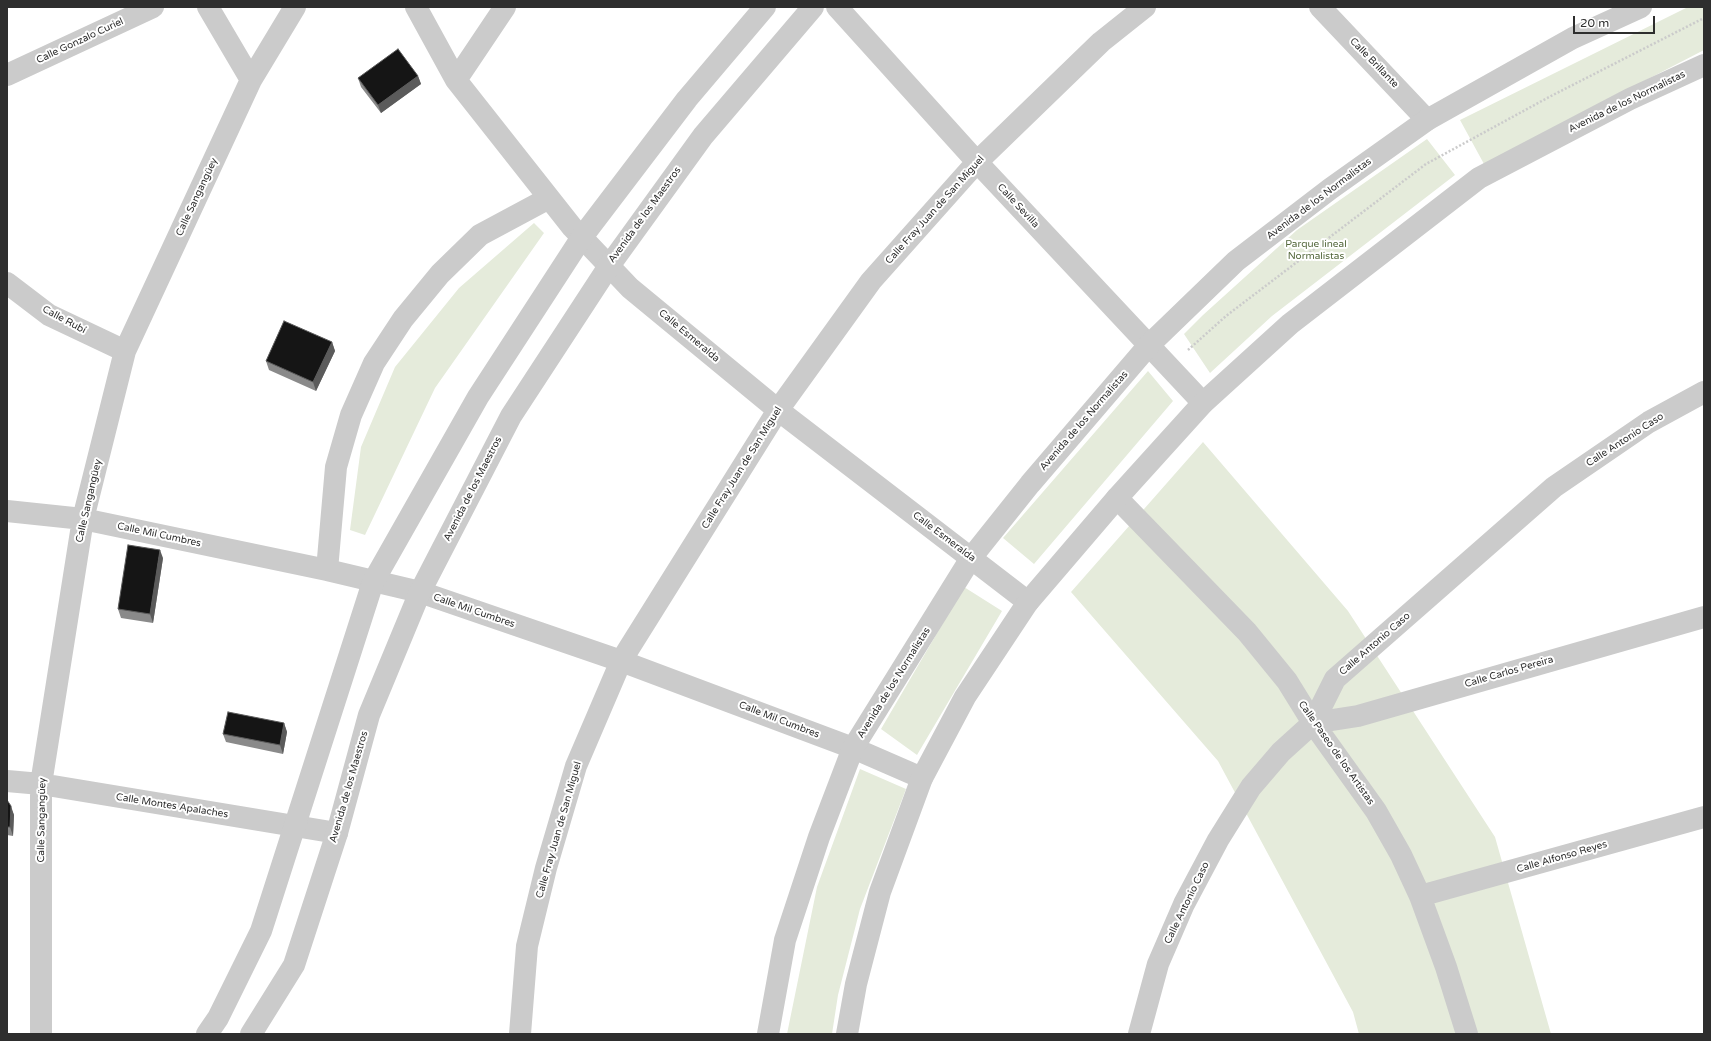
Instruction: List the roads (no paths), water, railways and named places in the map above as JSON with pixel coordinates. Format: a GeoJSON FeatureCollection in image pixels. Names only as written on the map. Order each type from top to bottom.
{"type":"FeatureCollection","features":[{"type":"Feature","properties":{"kind":"street","name":"Calle Gonzalo Curiel"},"geometry":{"type":"LineString","coordinates":[[7,76],[153,7]]}},
{"type":"Feature","properties":{"kind":"street"},"geometry":{"type":"LineString","coordinates":[[208,7],[251,80]]}},
{"type":"Feature","properties":{"kind":"street","name":"Calle Sangangüey"},"geometry":{"type":"LineString","coordinates":[[41,1034],[41,784],[83,519],[125,351],[251,80],[295,7]]}},
{"type":"Feature","properties":{"kind":"street","name":"Calle Esmeralda"},"geometry":{"type":"LineString","coordinates":[[416,7],[456,80],[549,198],[582,237],[630,288],[778,410],[1028,602]]}},
{"type":"Feature","properties":{"kind":"street"},"geometry":{"type":"LineString","coordinates":[[456,80],[505,7]]}},
{"type":"Feature","properties":{"kind":"street"},"geometry":{"type":"LineString","coordinates":[[207,1034],[218,1018],[261,931],[373,582],[478,397],[582,237],[687,99],[766,7]]}},
{"type":"Feature","properties":{"kind":"street","name":"Avenida de los Maestros"},"geometry":{"type":"LineString","coordinates":[[251,1034],[294,965],[337,833],[369,715],[420,592],[511,416],[609,266],[703,136],[813,7]]}},
{"type":"Feature","properties":{"kind":"street","name":"Calle Sevilla"},"geometry":{"type":"LineString","coordinates":[[837,7],[977,162],[1203,403]]}},
{"type":"Feature","properties":{"kind":"street","name":"Calle Fray Juan de San Miguel"},"geometry":{"type":"LineString","coordinates":[[520,1034],[527,946],[546,868],[576,766],[622,661],[778,410],[871,282],[977,162],[1101,42],[1145,7]]}},
{"type":"Feature","properties":{"kind":"street","name":"Calle Brillante"},"geometry":{"type":"LineString","coordinates":[[1320,7],[1427,120]]}},
{"type":"Feature","properties":{"kind":"street","name":"Avenida de los Normalistas"},"geometry":{"type":"LineString","coordinates":[[768,1034],[785,940],[819,837],[853,748],[971,558],[1030,484],[1150,345],[1236,261],[1330,190],[1427,120],[1573,38],[1641,7]]}},
{"type":"Feature","properties":{"kind":"street","name":"Avenida de los Normalistas"},"geometry":{"type":"LineString","coordinates":[[846,1034],[856,984],[880,892],[922,778],[965,698],[1028,602],[1117,498],[1203,403],[1290,324],[1479,178],[1630,99],[1704,65]]}},
{"type":"Feature","properties":{"kind":"street"},"geometry":{"type":"LineString","coordinates":[[327,570],[336,467],[351,415],[374,364],[403,319],[440,274],[480,235],[549,198]]}},
{"type":"Feature","properties":{"kind":"street","name":"Calle Rubí"},"geometry":{"type":"LineString","coordinates":[[7,283],[49,315],[125,351]]}},
{"type":"Feature","properties":{"kind":"street","name":"Calle Antonio Caso"},"geometry":{"type":"LineString","coordinates":[[1139,1034],[1158,964],[1184,904],[1218,840],[1251,787],[1281,752],[1313,723],[1335,679],[1554,487],[1649,422],[1704,392]]}},
{"type":"Feature","properties":{"kind":"street","name":"Calle Paseo de los Artistas"},"geometry":{"type":"LineString","coordinates":[[1117,498],[1247,632],[1287,681],[1313,723],[1376,810],[1401,855],[1420,896],[1446,967],[1467,1034]]}},
{"type":"Feature","properties":{"kind":"street","name":"Calle Mil Cumbres"},"geometry":{"type":"LineString","coordinates":[[7,511],[83,519],[327,570],[420,592],[622,661],[853,748],[922,778]]}},
{"type":"Feature","properties":{"kind":"street","name":"Calle Carlos Pereira"},"geometry":{"type":"LineString","coordinates":[[1313,723],[1358,716],[1704,617]]}},
{"type":"Feature","properties":{"kind":"street","name":"Calle Montes Apalaches"},"geometry":{"type":"LineString","coordinates":[[7,781],[41,784],[337,833]]}},
{"type":"Feature","properties":{"kind":"street","name":"Calle Alfonso Reyes"},"geometry":{"type":"LineString","coordinates":[[1420,896],[1704,817]]}},
{"type":"Feature","properties":{"kind":"park label","name":"Parque lineal Normalistas"},"geometry":{"type":"Point","coordinates":[1316,250]}}]}
